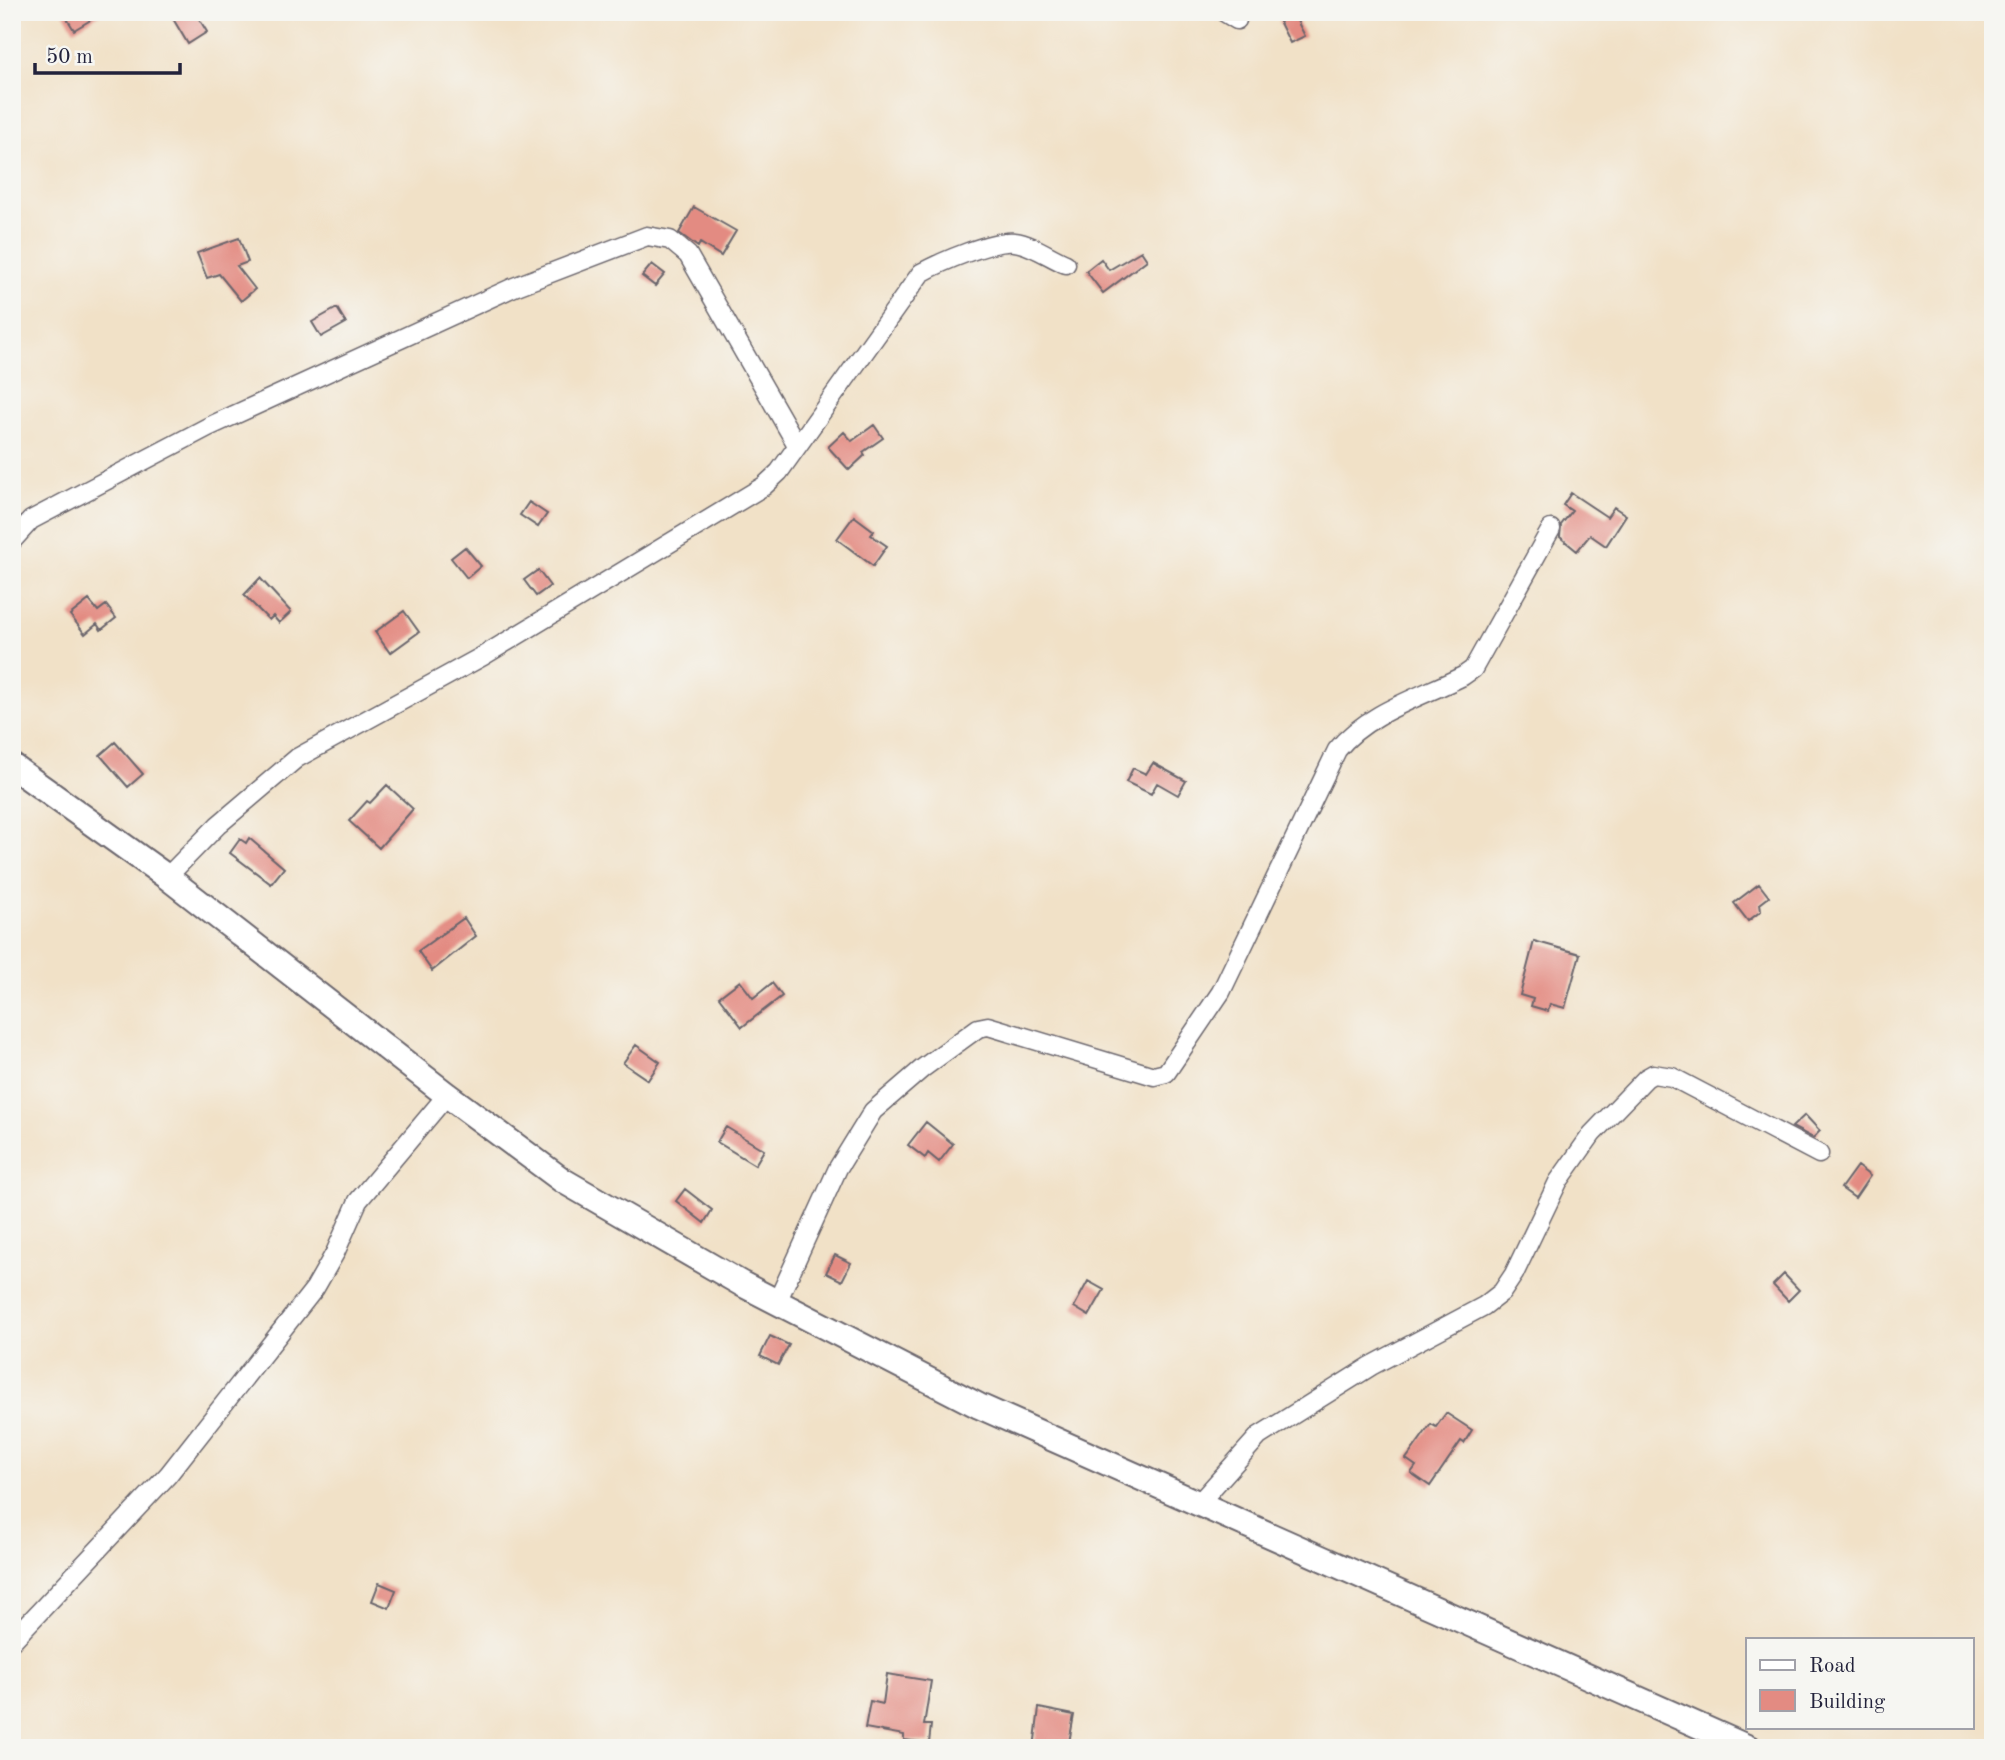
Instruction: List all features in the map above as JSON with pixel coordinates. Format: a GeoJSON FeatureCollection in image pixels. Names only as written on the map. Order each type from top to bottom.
{"type":"FeatureCollection","features":[{"type":"Feature","properties":{"kind":"street"},"geometry":{"type":"LineString","coordinates":[[12,541],[31,520],[208,427],[514,288],[647,236],[670,240],[688,255],[797,445]]}},
{"type":"Feature","properties":{"kind":"street"},"geometry":{"type":"LineString","coordinates":[[167,877],[218,824],[297,758],[483,656],[753,493],[779,472],[921,273],[936,264],[1001,243],[1017,242],[1066,264]]}},
{"type":"Feature","properties":{"kind":"street"},"geometry":{"type":"LineString","coordinates":[[777,1302],[838,1168],[873,1111],[923,1068],[978,1028],[988,1026],[1154,1076],[1166,1073],[1221,992],[1337,750],[1350,734],[1370,721],[1463,676],[1472,669],[1551,529]]}},
{"type":"Feature","properties":{"kind":"street"},"geometry":{"type":"LineString","coordinates":[[12,766],[167,877],[447,1095],[562,1180],[777,1302],[979,1406],[1749,1748]]}},
{"type":"Feature","properties":{"kind":"street"},"geometry":{"type":"LineString","coordinates":[[1199,1503],[1259,1436],[1371,1366],[1484,1306],[1502,1292],[1514,1274],[1558,1182],[1592,1134],[1653,1074],[1672,1077],[1819,1154]]}},
{"type":"Feature","properties":{"kind":"street"},"geometry":{"type":"LineString","coordinates":[[12,1641],[167,1475],[315,1288],[335,1253],[358,1200],[447,1095]]}},
{"type":"Feature","properties":{"kind":"building"},"geometry":{"type":"Polygon","coordinates":[[[63,12],[104,12],[74,30],[63,12]]]}},
{"type":"Feature","properties":{"kind":"building"},"geometry":{"type":"Polygon","coordinates":[[[169,12],[195,12],[207,32],[188,44],[169,12]]]}},
{"type":"Feature","properties":{"kind":"building"},"geometry":{"type":"Polygon","coordinates":[[[1293,13],[1305,36],[1290,43],[1279,21],[1293,13]]]}},
{"type":"Feature","properties":{"kind":"building"},"geometry":{"type":"Polygon","coordinates":[[[694,207],[736,231],[721,256],[700,243],[698,247],[679,233],[694,207]]]}},
{"type":"Feature","properties":{"kind":"building"},"geometry":{"type":"Polygon","coordinates":[[[239,238],[248,262],[237,266],[255,289],[241,301],[219,274],[207,278],[197,253],[239,238]]]}},
{"type":"Feature","properties":{"kind":"building"},"geometry":{"type":"Polygon","coordinates":[[[1141,251],[1147,260],[1103,293],[1086,271],[1101,259],[1109,270],[1141,251]]]}},
{"type":"Feature","properties":{"kind":"building"},"geometry":{"type":"Polygon","coordinates":[[[652,264],[665,274],[655,286],[642,276],[652,264]]]}},
{"type":"Feature","properties":{"kind":"building"},"geometry":{"type":"Polygon","coordinates":[[[337,308],[346,323],[321,337],[312,322],[337,308]]]}},
{"type":"Feature","properties":{"kind":"building"},"geometry":{"type":"Polygon","coordinates":[[[874,425],[883,438],[863,452],[865,455],[849,470],[828,447],[844,432],[852,441],[874,425]]]}},
{"type":"Feature","properties":{"kind":"building"},"geometry":{"type":"Polygon","coordinates":[[[1571,493],[1607,517],[1614,507],[1626,515],[1606,546],[1590,535],[1577,551],[1560,537],[1561,525],[1572,511],[1563,505],[1571,493]]]}},
{"type":"Feature","properties":{"kind":"building"},"geometry":{"type":"Polygon","coordinates":[[[529,502],[547,514],[538,527],[520,515],[529,502]]]}},
{"type":"Feature","properties":{"kind":"building"},"geometry":{"type":"Polygon","coordinates":[[[854,516],[874,531],[871,535],[887,546],[873,566],[837,539],[854,516]]]}},
{"type":"Feature","properties":{"kind":"building"},"geometry":{"type":"Polygon","coordinates":[[[465,547],[481,566],[467,578],[451,558],[465,547]]]}},
{"type":"Feature","properties":{"kind":"building"},"geometry":{"type":"Polygon","coordinates":[[[538,570],[550,586],[536,596],[524,580],[538,570]]]}},
{"type":"Feature","properties":{"kind":"building"},"geometry":{"type":"Polygon","coordinates":[[[260,578],[291,612],[279,623],[273,616],[269,620],[244,595],[260,578]]]}},
{"type":"Feature","properties":{"kind":"building"},"geometry":{"type":"Polygon","coordinates":[[[89,600],[98,611],[106,605],[116,618],[101,630],[97,624],[85,634],[70,615],[89,600]]]}},
{"type":"Feature","properties":{"kind":"building"},"geometry":{"type":"Polygon","coordinates":[[[404,611],[419,632],[390,653],[375,632],[404,611]]]}},
{"type":"Feature","properties":{"kind":"building"},"geometry":{"type":"Polygon","coordinates":[[[115,742],[143,774],[128,787],[100,755],[115,742]]]}},
{"type":"Feature","properties":{"kind":"building"},"geometry":{"type":"Polygon","coordinates":[[[1153,763],[1186,781],[1178,795],[1157,783],[1151,794],[1126,782],[1133,768],[1146,774],[1153,763]]]}},
{"type":"Feature","properties":{"kind":"building"},"geometry":{"type":"Polygon","coordinates":[[[387,785],[413,809],[379,848],[349,821],[367,801],[370,803],[387,785]]]}},
{"type":"Feature","properties":{"kind":"building"},"geometry":{"type":"Polygon","coordinates":[[[249,838],[284,868],[271,884],[230,853],[240,839],[246,843],[249,838]]]}},
{"type":"Feature","properties":{"kind":"building"},"geometry":{"type":"Polygon","coordinates":[[[1759,884],[1769,897],[1760,904],[1761,911],[1748,921],[1734,903],[1759,884]]]}},
{"type":"Feature","properties":{"kind":"building"},"geometry":{"type":"Polygon","coordinates":[[[464,918],[476,936],[432,971],[418,951],[464,918]]]}},
{"type":"Feature","properties":{"kind":"building"},"geometry":{"type":"Polygon","coordinates":[[[1534,941],[1580,954],[1565,1008],[1550,1004],[1548,1011],[1531,1006],[1533,999],[1520,995],[1534,941]]]}},
{"type":"Feature","properties":{"kind":"building"},"geometry":{"type":"Polygon","coordinates":[[[740,981],[753,998],[772,983],[782,996],[742,1027],[719,997],[740,981]]]}},
{"type":"Feature","properties":{"kind":"building"},"geometry":{"type":"Polygon","coordinates":[[[636,1045],[660,1062],[648,1080],[623,1063],[636,1045]]]}},
{"type":"Feature","properties":{"kind":"building"},"geometry":{"type":"Polygon","coordinates":[[[1805,1115],[1820,1131],[1813,1138],[1792,1127],[1805,1115]]]}},
{"type":"Feature","properties":{"kind":"building"},"geometry":{"type":"Polygon","coordinates":[[[926,1122],[953,1144],[939,1162],[928,1153],[925,1158],[908,1145],[926,1122]]]}},
{"type":"Feature","properties":{"kind":"building"},"geometry":{"type":"Polygon","coordinates":[[[726,1127],[764,1150],[755,1165],[717,1142],[726,1127]]]}},
{"type":"Feature","properties":{"kind":"building"},"geometry":{"type":"Polygon","coordinates":[[[1857,1166],[1870,1176],[1855,1198],[1841,1188],[1857,1166]]]}},
{"type":"Feature","properties":{"kind":"building"},"geometry":{"type":"Polygon","coordinates":[[[685,1189],[712,1210],[704,1223],[676,1201],[685,1189]]]}},
{"type":"Feature","properties":{"kind":"building"},"geometry":{"type":"Polygon","coordinates":[[[835,1255],[851,1263],[842,1281],[826,1273],[835,1255]]]}},
{"type":"Feature","properties":{"kind":"building"},"geometry":{"type":"Polygon","coordinates":[[[1784,1274],[1799,1290],[1788,1301],[1773,1285],[1784,1274]]]}},
{"type":"Feature","properties":{"kind":"building"},"geometry":{"type":"Polygon","coordinates":[[[1088,1281],[1104,1290],[1089,1316],[1074,1307],[1088,1281]]]}},
{"type":"Feature","properties":{"kind":"building"},"geometry":{"type":"Polygon","coordinates":[[[770,1336],[789,1345],[778,1365],[760,1356],[770,1336]]]}},
{"type":"Feature","properties":{"kind":"building"},"geometry":{"type":"Polygon","coordinates":[[[1446,1413],[1472,1430],[1464,1443],[1461,1441],[1430,1486],[1411,1473],[1416,1466],[1406,1459],[1431,1424],[1436,1427],[1446,1413]]]}},
{"type":"Feature","properties":{"kind":"building"},"geometry":{"type":"Polygon","coordinates":[[[379,1583],[396,1590],[389,1608],[372,1601],[379,1583]]]}},
{"type":"Feature","properties":{"kind":"building"},"geometry":{"type":"Polygon","coordinates":[[[887,1674],[931,1681],[924,1725],[931,1725],[929,1743],[904,1740],[904,1735],[865,1728],[870,1701],[883,1704],[887,1674]]]}},
{"type":"Feature","properties":{"kind":"building"},"geometry":{"type":"Polygon","coordinates":[[[1039,1708],[1074,1715],[1068,1748],[1034,1748],[1039,1708]]]}}]}
